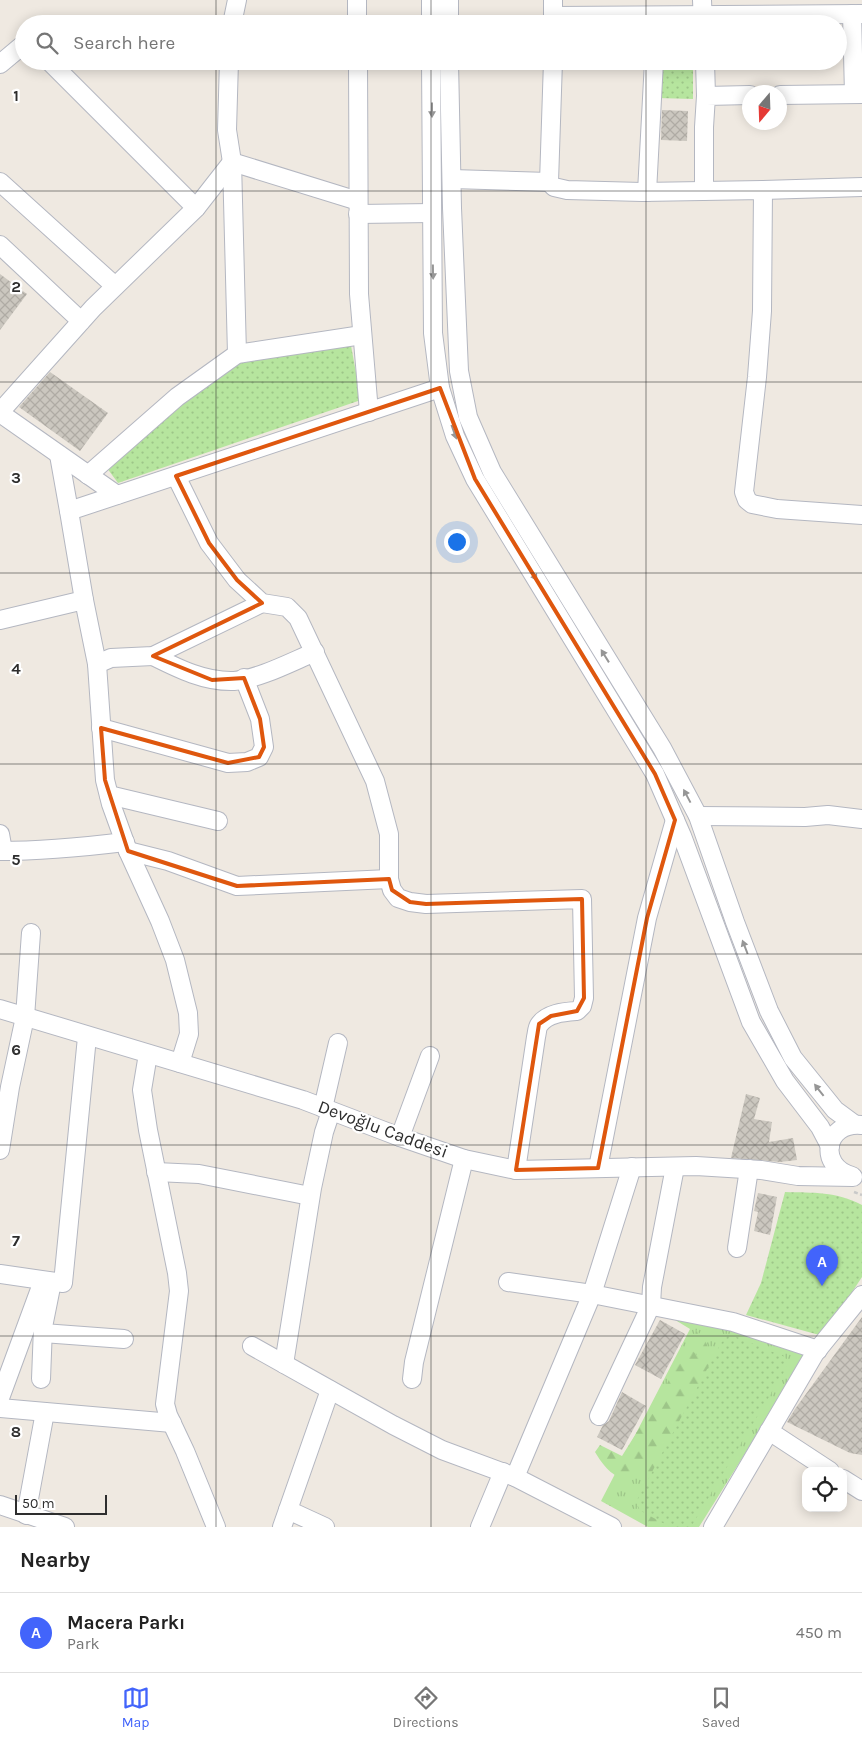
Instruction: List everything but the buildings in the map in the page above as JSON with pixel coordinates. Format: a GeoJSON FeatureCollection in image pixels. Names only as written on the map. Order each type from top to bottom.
{"type":"FeatureCollection","features":[{"type":"Feature","properties":{"kind":"street"},"geometry":{"type":"LineString","coordinates":[[234,15],[237,0]]}},
{"type":"Feature","properties":{"kind":"street"},"geometry":{"type":"LineString","coordinates":[[357,0],[357,15]]}},
{"type":"Feature","properties":{"kind":"street"},"geometry":{"type":"LineString","coordinates":[[431,0],[431,15]]}},
{"type":"Feature","properties":{"kind":"street"},"geometry":{"type":"LineString","coordinates":[[448,15],[449,0]]}},
{"type":"Feature","properties":{"kind":"street"},"geometry":{"type":"LineString","coordinates":[[689,15],[752,7],[857,14],[858,94],[787,95]]}},
{"type":"Feature","properties":{"kind":"street"},"geometry":{"type":"LineString","coordinates":[[553,13],[582,15]]}},
{"type":"Feature","properties":{"kind":"street"},"geometry":{"type":"LineString","coordinates":[[0,64],[15,52]]}},
{"type":"Feature","properties":{"kind":"street"},"geometry":{"type":"LineString","coordinates":[[58,70],[196,208]]}},
{"type":"Feature","properties":{"kind":"street"},"geometry":{"type":"LineString","coordinates":[[228,70],[227,130],[232,162],[237,354]]}},
{"type":"Feature","properties":{"kind":"street"},"geometry":{"type":"LineString","coordinates":[[358,70],[359,294],[369,412]]}},
{"type":"Feature","properties":{"kind":"street"},"geometry":{"type":"LineString","coordinates":[[432,70],[433,333],[440,388],[455,436],[475,479],[656,774],[751,1022],[785,1081],[820,1126],[830,1150],[832,1163],[845,1174],[860,1176]]}},
{"type":"Feature","properties":{"kind":"street"},"geometry":{"type":"LineString","coordinates":[[449,70],[459,370],[468,417],[492,472],[662,748],[698,816],[769,1011],[793,1058],[835,1110],[858,1125]]}},
{"type":"Feature","properties":{"kind":"street"},"geometry":{"type":"LineString","coordinates":[[549,182],[553,70]]}},
{"type":"Feature","properties":{"kind":"street"},"geometry":{"type":"LineString","coordinates":[[647,192],[654,70]]}},
{"type":"Feature","properties":{"kind":"street"},"geometry":{"type":"LineString","coordinates":[[704,191],[706,96],[705,70]]}},
{"type":"Feature","properties":{"kind":"street"},"geometry":{"type":"LineString","coordinates":[[706,96],[742,95]]}},
{"type":"Feature","properties":{"kind":"street"},"geometry":{"type":"LineString","coordinates":[[117,495],[0,412],[81,321],[196,208],[232,162]]}},
{"type":"Feature","properties":{"kind":"street"},"geometry":{"type":"LineString","coordinates":[[232,162],[358,208],[432,213]]}},
{"type":"Feature","properties":{"kind":"street"},"geometry":{"type":"LineString","coordinates":[[452,179],[549,182],[554,187],[567,190],[647,192],[862,187]]}},
{"type":"Feature","properties":{"kind":"street"},"geometry":{"type":"LineString","coordinates":[[0,182],[115,286]]}},
{"type":"Feature","properties":{"kind":"street"},"geometry":{"type":"LineString","coordinates":[[763,190],[762,311],[757,377],[744,492],[747,500],[752,504],[777,509],[862,515]]}},
{"type":"Feature","properties":{"kind":"street"},"geometry":{"type":"LineString","coordinates":[[0,245],[81,321]]}},
{"type":"Feature","properties":{"kind":"street"},"geometry":{"type":"LineString","coordinates":[[88,475],[177,397],[237,354],[362,335]]}},
{"type":"Feature","properties":{"kind":"street"},"geometry":{"type":"LineString","coordinates":[[69,510],[440,388]]}},
{"type":"Feature","properties":{"kind":"street"},"geometry":{"type":"LineString","coordinates":[[60,455],[96,664],[105,780],[126,846],[160,921],[175,960],[188,1013],[189,1034],[180,1063]]}},
{"type":"Feature","properties":{"kind":"street"},"geometry":{"type":"LineString","coordinates":[[176,476],[209,543],[237,580],[262,603],[287,607],[298,618],[375,781],[389,834],[389,879],[392,890],[398,898],[426,904],[582,899],[584,998],[582,1006],[577,1011],[562,1012],[551,1016],[539,1024],[516,1170]]}},
{"type":"Feature","properties":{"kind":"street"},"geometry":{"type":"LineString","coordinates":[[0,620],[84,600]]}},
{"type":"Feature","properties":{"kind":"street"},"geometry":{"type":"LineString","coordinates":[[96,664],[110,658],[153,656],[262,603]]}},
{"type":"Feature","properties":{"kind":"street"},"geometry":{"type":"LineString","coordinates":[[153,656],[182,671],[212,680],[235,681],[258,675],[314,652]]}},
{"type":"Feature","properties":{"kind":"street"},"geometry":{"type":"LineString","coordinates":[[101,728],[228,763],[247,762],[259,758],[264,747],[260,719],[244,678]]}},
{"type":"Feature","properties":{"kind":"street"},"geometry":{"type":"LineString","coordinates":[[109,795],[218,821]]}},
{"type":"Feature","properties":{"kind":"street"},"geometry":{"type":"LineString","coordinates":[[698,816],[805,817],[828,815],[862,819]]}},
{"type":"Feature","properties":{"kind":"street"},"geometry":{"type":"LineString","coordinates":[[598,1168],[647,918],[675,820]]}},
{"type":"Feature","properties":{"kind":"street"},"geometry":{"type":"LineString","coordinates":[[1,846],[40,851],[126,846],[237,886],[389,879]]}},
{"type":"Feature","properties":{"kind":"street"},"geometry":{"type":"LineString","coordinates":[[0,1150],[10,1087],[25,1017],[31,933]]}},
{"type":"Feature","properties":{"kind":"street","name":"Devoğlu Caddesi"},"geometry":{"type":"LineString","coordinates":[[0,1010],[276,1092],[464,1159],[516,1170],[674,1167],[749,1169],[798,1176],[860,1176]]}},
{"type":"Feature","properties":{"kind":"street"},"geometry":{"type":"LineString","coordinates":[[0,1274],[62,1283],[88,1037]]}},
{"type":"Feature","properties":{"kind":"street"},"geometry":{"type":"LineString","coordinates":[[284,1364],[310,1196],[324,1132],[338,1043]]}},
{"type":"Feature","properties":{"kind":"street"},"geometry":{"type":"LineString","coordinates":[[148,1054],[142,1090],[156,1172],[178,1273],[179,1291],[173,1352],[165,1404],[216,1527]]}},
{"type":"Feature","properties":{"kind":"street"},"geometry":{"type":"LineString","coordinates":[[400,1137],[430,1056]]}},
{"type":"Feature","properties":{"kind":"street"},"geometry":{"type":"LineString","coordinates":[[778,1172],[813,1164],[830,1150],[833,1138],[838,1131],[845,1126],[858,1125]]}},
{"type":"Feature","properties":{"kind":"street"},"geometry":{"type":"LineString","coordinates":[[412,1379],[414,1362],[464,1159]]}},
{"type":"Feature","properties":{"kind":"street"},"geometry":{"type":"LineString","coordinates":[[480,1527],[509,1475],[592,1294],[632,1167]]}},
{"type":"Feature","properties":{"kind":"street"},"geometry":{"type":"LineString","coordinates":[[599,1416],[651,1305],[652,1287],[674,1167]]}},
{"type":"Feature","properties":{"kind":"street"},"geometry":{"type":"LineString","coordinates":[[737,1248],[749,1169]]}},
{"type":"Feature","properties":{"kind":"street"},"geometry":{"type":"LineString","coordinates":[[156,1172],[199,1174],[310,1196]]}},
{"type":"Feature","properties":{"kind":"street"},"geometry":{"type":"LineString","coordinates":[[41,1379],[48,1281]]}},
{"type":"Feature","properties":{"kind":"street"},"geometry":{"type":"LineString","coordinates":[[0,1398],[48,1281]]}},
{"type":"Feature","properties":{"kind":"street"},"geometry":{"type":"LineString","coordinates":[[508,1282],[592,1294],[733,1322],[818,1350]]}},
{"type":"Feature","properties":{"kind":"street"},"geometry":{"type":"LineString","coordinates":[[713,1527],[818,1350],[862,1295]]}},
{"type":"Feature","properties":{"kind":"street"},"geometry":{"type":"LineString","coordinates":[[43,1334],[124,1339]]}},
{"type":"Feature","properties":{"kind":"street"},"geometry":{"type":"LineString","coordinates":[[252,1346],[442,1450],[509,1475],[612,1527]]}},
{"type":"Feature","properties":{"kind":"street"},"geometry":{"type":"LineString","coordinates":[[282,1527],[330,1390]]}},
{"type":"Feature","properties":{"kind":"street"},"geometry":{"type":"LineString","coordinates":[[0,1408],[172,1423]]}},
{"type":"Feature","properties":{"kind":"street"},"geometry":{"type":"LineString","coordinates":[[45,1412],[13,1515],[65,1527]]}},
{"type":"Feature","properties":{"kind":"street"},"geometry":{"type":"LineString","coordinates":[[769,1431],[824,1467]]}},
{"type":"Feature","properties":{"kind":"street"},"geometry":{"type":"LineString","coordinates":[[847,1482],[862,1491]]}},
{"type":"Feature","properties":{"kind":"street"},"geometry":{"type":"LineString","coordinates":[[288,1510],[325,1527]]}},
{"type":"Feature","properties":{"kind":"highlighted area"},"geometry":{"type":"Polygon","coordinates":[[[440,388],[475,479],[655,774],[675,820],[647,918],[598,1168],[516,1170],[539,1024],[551,1016],[577,1011],[584,998],[582,899],[426,904],[410,902],[392,890],[389,879],[237,886],[128,851],[105,780],[101,728],[228,763],[259,757],[264,747],[260,719],[244,678],[212,680],[153,656],[262,603],[237,580],[209,543],[176,476],[440,388]]]}},
{"type":"Feature","properties":{"kind":"green space"},"geometry":{"type":"Polygon","coordinates":[[[661,70],[693,70],[693,99],[657,98],[661,70]]]}},
{"type":"Feature","properties":{"kind":"green space"},"geometry":{"type":"Polygon","coordinates":[[[350,340],[361,400],[118,483],[104,464],[233,364],[350,340]]]}},
{"type":"Feature","properties":{"kind":"green space"},"geometry":{"type":"Polygon","coordinates":[[[785,1192],[833,1195],[862,1205],[862,1277],[823,1336],[746,1315],[761,1283],[785,1192]]]}},
{"type":"Feature","properties":{"kind":"green space"},"geometry":{"type":"Polygon","coordinates":[[[675,1312],[808,1353],[699,1527],[648,1527],[601,1501],[690,1329],[667,1315],[675,1312]]]}},
{"type":"Feature","properties":{"kind":"green space"},"geometry":{"type":"Polygon","coordinates":[[[696,1330],[707,1344],[714,1372],[671,1521],[663,1527],[646,1520],[652,1481],[643,1473],[630,1479],[613,1474],[595,1452],[600,1445],[622,1456],[650,1411],[655,1416],[657,1410],[654,1403],[658,1397],[661,1397],[684,1347],[691,1349],[697,1355],[695,1344],[696,1330]]]}},
{"type":"Feature","properties":{"kind":"green space"},"geometry":{"type":"Polygon","coordinates":[[[728,1336],[737,1337],[785,1357],[787,1365],[691,1527],[670,1527],[641,1511],[637,1506],[637,1500],[721,1343],[728,1336]]]}},
{"type":"Feature","properties":{"kind":"place","name":"Macera Parkı"},"geometry":{"type":"Point","coordinates":[822,1286]}}]}
